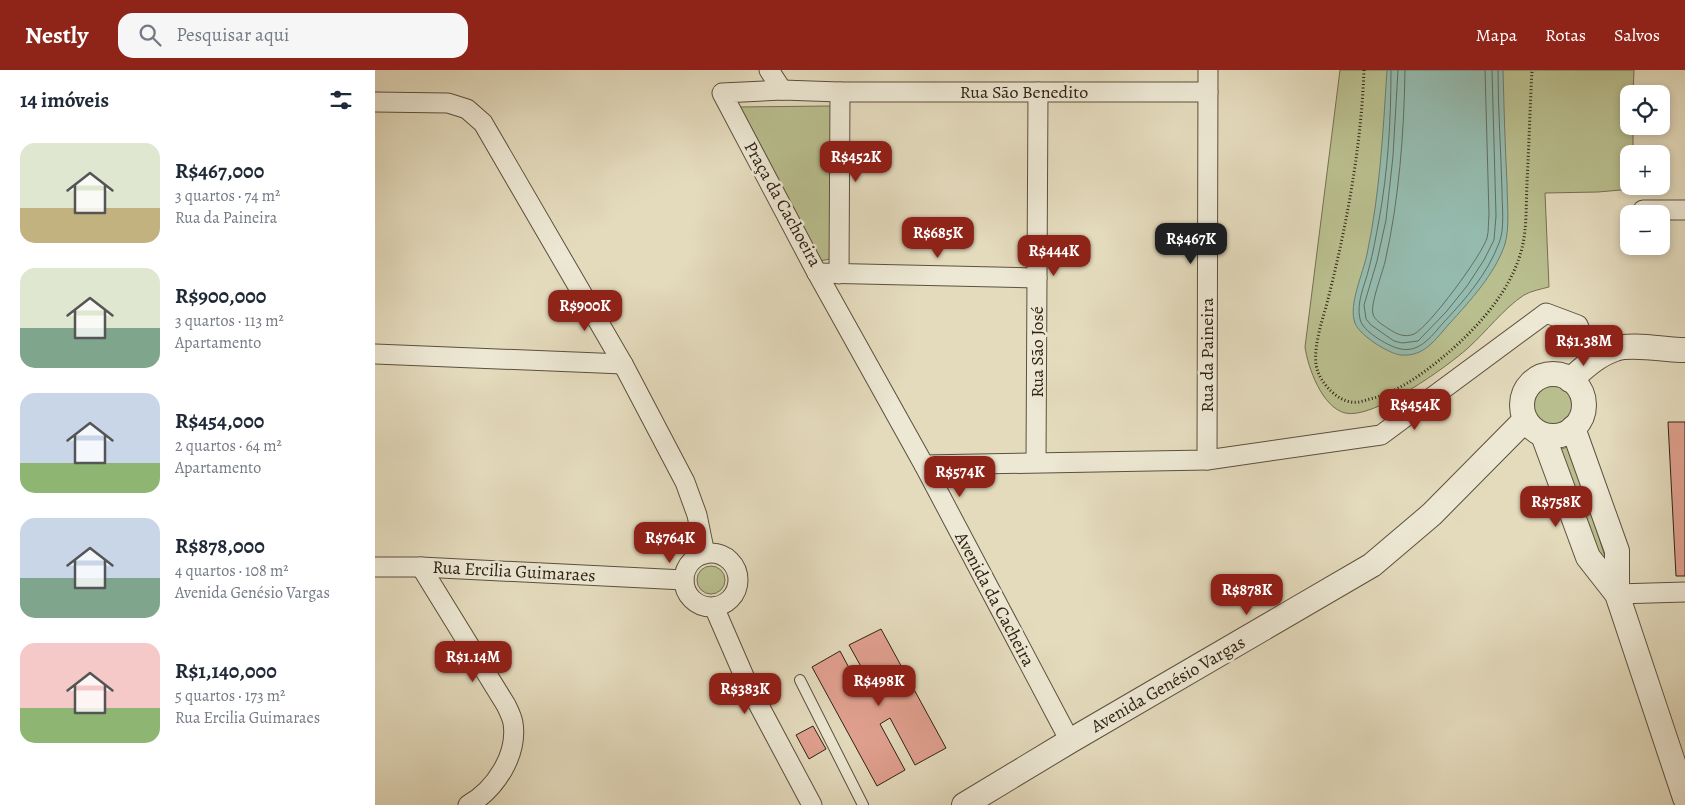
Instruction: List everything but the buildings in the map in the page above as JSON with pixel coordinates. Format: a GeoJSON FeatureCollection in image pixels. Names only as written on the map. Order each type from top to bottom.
{"type":"FeatureCollection","features":[{"type":"Feature","properties":{"kind":"street"},"geometry":{"type":"LineString","coordinates":[[769,70],[782,90]]}},
{"type":"Feature","properties":{"kind":"street","name":"Rua da Paineira"},"geometry":{"type":"LineString","coordinates":[[1207,460],[1208,70]]}},
{"type":"Feature","properties":{"kind":"street","name":"Praça da Cachoeira"},"geometry":{"type":"LineString","coordinates":[[782,90],[840,92],[839,274],[817,273],[722,93],[782,90]]}},
{"type":"Feature","properties":{"kind":"street","name":"Rua São Benedito"},"geometry":{"type":"LineString","coordinates":[[840,92],[1208,92]]}},
{"type":"Feature","properties":{"kind":"street","name":"Rua São José"},"geometry":{"type":"LineString","coordinates":[[1036,462],[1038,92]]}},
{"type":"Feature","properties":{"kind":"street"},"geometry":{"type":"LineString","coordinates":[[375,102],[448,103],[467,109],[483,123],[623,364],[685,482],[697,515],[705,554]]}},
{"type":"Feature","properties":{"kind":"street"},"geometry":{"type":"LineString","coordinates":[[1670,210],[1685,210]]}},
{"type":"Feature","properties":{"kind":"street","name":"Avenida da Cacheira"},"geometry":{"type":"LineString","coordinates":[[817,273],[924,465],[1070,741]]}},
{"type":"Feature","properties":{"kind":"street"},"geometry":{"type":"LineString","coordinates":[[839,274],[1037,278]]}},
{"type":"Feature","properties":{"kind":"street"},"geometry":{"type":"LineString","coordinates":[[924,465],[1207,460],[1381,436],[1546,313],[1578,325],[1592,360]]}},
{"type":"Feature","properties":{"kind":"street"},"geometry":{"type":"LineString","coordinates":[[1570,380],[1592,360],[1616,348],[1685,350]]}},
{"type":"Feature","properties":{"kind":"street"},"geometry":{"type":"LineString","coordinates":[[375,354],[623,364]]}},
{"type":"Feature","properties":{"kind":"street"},"geometry":{"type":"LineString","coordinates":[[1534,427],[1551,436],[1560,436],[1573,428],[1581,416],[1584,406],[1582,396],[1570,380],[1550,374],[1531,382],[1525,390],[1522,400],[1522,411],[1534,427],[1588,557],[1617,594]]}},
{"type":"Feature","properties":{"kind":"street","name":"Avenida Genésio Vargas"},"geometry":{"type":"LineString","coordinates":[[964,805],[1372,565],[1534,427]]}},
{"type":"Feature","properties":{"kind":"street"},"geometry":{"type":"LineString","coordinates":[[1573,428],[1617,551],[1617,594],[1684,795]]}},
{"type":"Feature","properties":{"kind":"street"},"geometry":{"type":"LineString","coordinates":[[705,554],[724,557],[736,571],[738,581],[736,590],[731,599],[723,605],[704,607],[689,597],[685,589],[685,571],[689,563],[696,557],[705,554]]}},
{"type":"Feature","properties":{"kind":"street","name":"Rua Ercilia Guimaraes"},"geometry":{"type":"LineString","coordinates":[[375,567],[421,567],[684,580]]}},
{"type":"Feature","properties":{"kind":"street"},"geometry":{"type":"LineString","coordinates":[[421,567],[506,705],[513,723],[513,746],[504,768],[491,786],[468,805]]}},
{"type":"Feature","properties":{"kind":"street"},"geometry":{"type":"LineString","coordinates":[[1617,594],[1685,592]]}},
{"type":"Feature","properties":{"kind":"street"},"geometry":{"type":"LineString","coordinates":[[714,607],[747,683],[812,805]]}},
{"type":"Feature","properties":{"kind":"lane"},"geometry":{"type":"LineString","coordinates":[[801,680],[863,805]]}},
{"type":"Feature","properties":{"kind":"path"},"geometry":{"type":"LineString","coordinates":[[1364,70],[1362,114],[1354,179],[1333,279],[1319,332],[1316,358],[1317,371],[1327,386],[1338,398],[1357,403],[1383,395],[1403,385],[1439,361],[1484,317],[1504,290],[1522,248],[1526,210],[1532,70]]}},
{"type":"Feature","properties":{"kind":"green space"},"geometry":{"type":"Polygon","coordinates":[[[1340,70],[1634,70],[1633,85],[1620,85],[1620,135],[1633,135],[1633,145],[1620,145],[1620,190],[1545,193],[1549,287],[1530,292],[1516,301],[1468,348],[1427,379],[1391,401],[1357,413],[1345,413],[1329,403],[1317,386],[1305,347],[1340,70]]]}},
{"type":"Feature","properties":{"kind":"green space"},"geometry":{"type":"Polygon","coordinates":[[[831,106],[831,259],[819,261],[737,107],[831,106]]]}},
{"type":"Feature","properties":{"kind":"green space"},"geometry":{"type":"Polygon","coordinates":[[[1552,384],[1567,390],[1573,405],[1567,420],[1552,426],[1537,420],[1531,405],[1537,390],[1552,384]]]}},
{"type":"Feature","properties":{"kind":"green space"},"geometry":{"type":"Polygon","coordinates":[[[1570,446],[1607,563],[1598,566],[1556,451],[1570,446]]]}},
{"type":"Feature","properties":{"kind":"green space"},"geometry":{"type":"Polygon","coordinates":[[[711,566],[721,570],[725,580],[721,590],[711,594],[701,590],[697,580],[701,570],[711,566]]]}},
{"type":"Feature","properties":{"kind":"water"},"geometry":{"type":"Polygon","coordinates":[[[1387,70],[1503,70],[1508,214],[1505,244],[1495,266],[1465,306],[1428,346],[1409,355],[1396,354],[1375,343],[1362,333],[1355,323],[1353,316],[1353,307],[1367,254],[1375,208],[1387,70]]]}}]}
